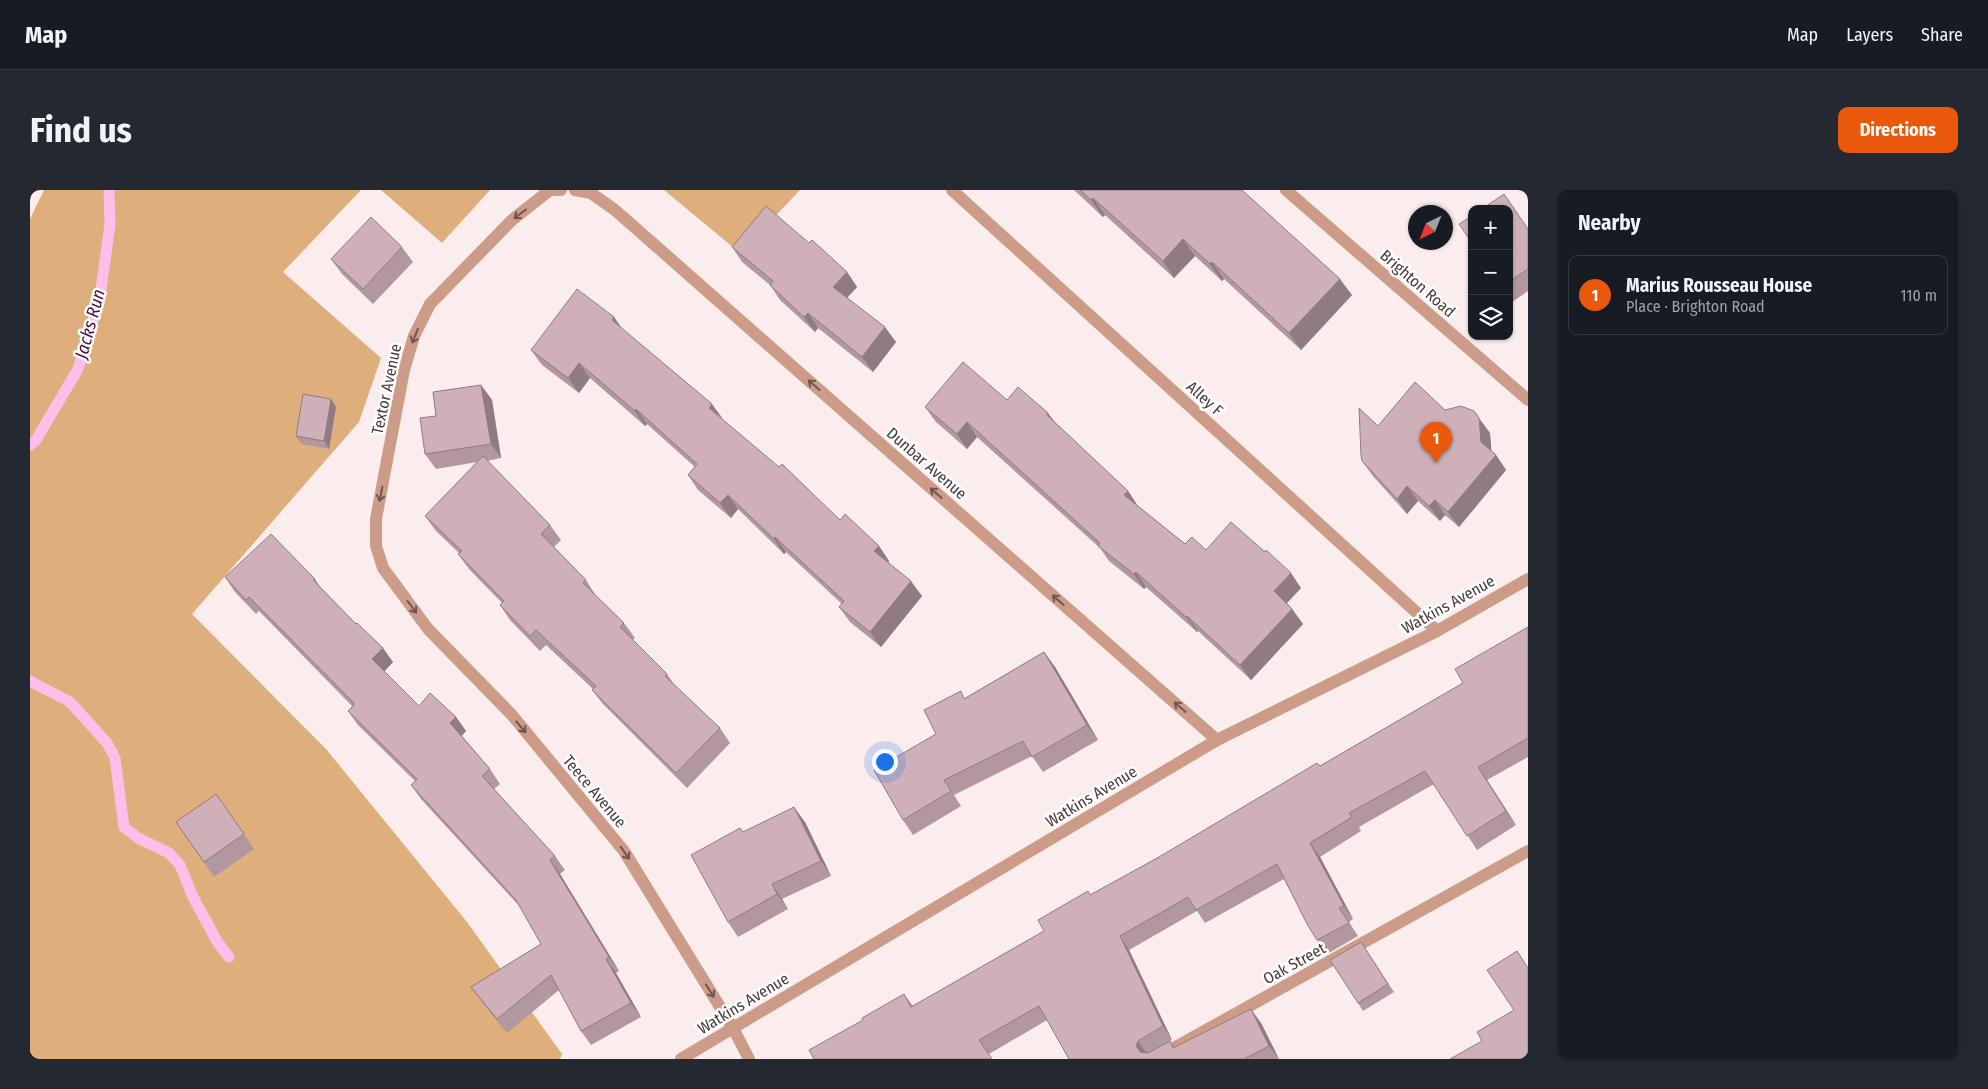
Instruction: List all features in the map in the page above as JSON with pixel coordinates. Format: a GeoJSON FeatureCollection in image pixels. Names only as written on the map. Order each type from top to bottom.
{"type":"FeatureCollection","features":[{"type":"Feature","properties":{"kind":"street","name":"Textor Avenue"},"geometry":{"type":"LineString","coordinates":[[383,568],[376,546],[376,519],[404,370],[414,336],[430,304],[512,220],[550,190],[561,190]]}},
{"type":"Feature","properties":{"kind":"street","name":"Dunbar Avenue"},"geometry":{"type":"LineString","coordinates":[[575,190],[591,193],[616,210],[1217,740]]}},
{"type":"Feature","properties":{"kind":"street","name":"Alley F"},"geometry":{"type":"LineString","coordinates":[[952,190],[1437,631]]}},
{"type":"Feature","properties":{"kind":"street","name":"Brighton Road"},"geometry":{"type":"LineString","coordinates":[[1286,190],[1528,400]]}},
{"type":"Feature","properties":{"kind":"street","name":"Teece Avenue"},"geometry":{"type":"LineString","coordinates":[[383,568],[428,629],[512,715],[624,851],[733,1028],[749,1059]]}},
{"type":"Feature","properties":{"kind":"street","name":"Watkins Avenue"},"geometry":{"type":"LineString","coordinates":[[681,1059],[1217,740],[1437,631],[1528,579]]}},
{"type":"Feature","properties":{"kind":"street","name":"Oak Street"},"geometry":{"type":"LineString","coordinates":[[1154,1059],[1528,851]]}},
{"type":"Feature","properties":{"kind":"shaded area"},"geometry":{"type":"Polygon","coordinates":[[[44,190],[361,190],[283,272],[381,358],[359,422],[192,614],[326,749],[467,922],[562,1054],[560,1059],[30,1059],[30,219],[44,190]]]}},
{"type":"Feature","properties":{"kind":"shaded area"},"geometry":{"type":"Polygon","coordinates":[[[381,190],[490,190],[442,243],[381,190]]]}},
{"type":"Feature","properties":{"kind":"shaded area"},"geometry":{"type":"Polygon","coordinates":[[[664,190],[800,190],[740,253],[664,190]]]}},
{"type":"Feature","properties":{"kind":"building"},"geometry":{"type":"Polygon","coordinates":[[[1080,190],[1242,190],[1340,279],[1289,333],[1212,262],[1210,264],[1183,239],[1163,261],[1093,198],[1091,200],[1080,190]]]}},
{"type":"Feature","properties":{"kind":"building"},"geometry":{"type":"Polygon","coordinates":[[[1504,194],[1512,205],[1488,205],[1504,194]]]}},
{"type":"Feature","properties":{"kind":"building"},"geometry":{"type":"Polygon","coordinates":[[[766,206],[809,243],[812,240],[847,272],[833,287],[885,327],[862,357],[808,313],[804,317],[770,285],[773,281],[732,247],[766,206]]]}},
{"type":"Feature","properties":{"kind":"building"},"geometry":{"type":"Polygon","coordinates":[[[1513,207],[1528,229],[1528,269],[1513,279],[1513,207]]]}},
{"type":"Feature","properties":{"kind":"building"},"geometry":{"type":"Polygon","coordinates":[[[371,217],[402,247],[363,289],[331,259],[371,217]]]}},
{"type":"Feature","properties":{"kind":"building"},"geometry":{"type":"Polygon","coordinates":[[[1468,218],[1468,237],[1459,224],[1468,218]]]}},
{"type":"Feature","properties":{"kind":"building"},"geometry":{"type":"Polygon","coordinates":[[[577,289],[614,317],[612,320],[712,404],[709,408],[779,467],[782,464],[840,520],[845,514],[879,546],[874,551],[911,581],[870,632],[839,607],[844,601],[728,495],[720,503],[688,475],[697,464],[636,409],[635,411],[579,363],[568,378],[531,350],[577,289]]]}},
{"type":"Feature","properties":{"kind":"building"},"geometry":{"type":"Polygon","coordinates":[[[963,362],[1007,400],[1018,387],[1048,413],[1047,415],[1128,491],[1124,495],[1185,544],[1192,537],[1206,550],[1231,522],[1291,573],[1274,591],[1292,609],[1240,665],[1136,572],[1134,574],[1098,546],[1100,543],[967,422],[957,434],[925,407],[963,362]]]}},
{"type":"Feature","properties":{"kind":"building"},"geometry":{"type":"Polygon","coordinates":[[[1415,382],[1445,410],[1461,406],[1474,411],[1479,418],[1481,442],[1496,455],[1448,512],[1435,500],[1429,506],[1407,486],[1397,499],[1362,461],[1359,408],[1378,426],[1415,382]]]}},
{"type":"Feature","properties":{"kind":"building"},"geometry":{"type":"Polygon","coordinates":[[[481,385],[491,444],[425,454],[420,418],[436,416],[433,392],[481,385]]]}},
{"type":"Feature","properties":{"kind":"building"},"geometry":{"type":"Polygon","coordinates":[[[303,394],[331,399],[324,441],[296,436],[303,394]]]}},
{"type":"Feature","properties":{"kind":"building"},"geometry":{"type":"Polygon","coordinates":[[[483,456],[550,525],[541,534],[586,580],[583,583],[624,623],[620,627],[667,674],[665,676],[720,728],[676,773],[592,690],[596,686],[536,630],[530,636],[500,605],[504,601],[458,554],[462,551],[425,516],[483,456]]]}},
{"type":"Feature","properties":{"kind":"building"},"geometry":{"type":"Polygon","coordinates":[[[271,534],[356,624],[383,648],[372,659],[419,706],[430,693],[456,717],[450,723],[490,769],[482,776],[555,856],[550,860],[609,957],[606,959],[631,1003],[581,1031],[551,975],[497,1019],[471,987],[541,944],[516,900],[411,785],[417,779],[348,711],[355,704],[249,597],[246,600],[225,577],[271,534]]]}},
{"type":"Feature","properties":{"kind":"building"},"geometry":{"type":"Polygon","coordinates":[[[1528,627],[1528,738],[1478,767],[1506,811],[1467,836],[1425,771],[1349,813],[1352,817],[1310,843],[1344,906],[1339,908],[1349,923],[1317,940],[1277,864],[1196,910],[1188,897],[1120,936],[1163,1026],[1138,1041],[1136,1046],[1140,1052],[1148,1053],[1170,1041],[1173,1048],[1251,1009],[1269,1046],[1244,1059],[1069,1059],[1039,1006],[979,1040],[992,1059],[814,1059],[809,1050],[863,1020],[862,1018],[904,994],[911,1007],[1044,931],[1038,920],[1088,891],[1090,895],[1159,857],[1317,763],[1320,766],[1463,683],[1455,669],[1528,627]]]}},
{"type":"Feature","properties":{"kind":"building"},"geometry":{"type":"Polygon","coordinates":[[[1044,652],[1087,725],[1032,757],[1023,741],[944,780],[951,791],[903,820],[874,770],[936,734],[924,710],[961,691],[964,699],[1044,652]]]}},
{"type":"Feature","properties":{"kind":"building"},"geometry":{"type":"Polygon","coordinates":[[[216,794],[244,834],[204,862],[176,822],[216,794]]]}},
{"type":"Feature","properties":{"kind":"building"},"geometry":{"type":"Polygon","coordinates":[[[794,807],[821,861],[772,884],[777,894],[728,922],[691,855],[740,828],[743,832],[794,807]]]}},
{"type":"Feature","properties":{"kind":"building"},"geometry":{"type":"Polygon","coordinates":[[[1361,942],[1388,984],[1358,1003],[1330,960],[1361,942]]]}},
{"type":"Feature","properties":{"kind":"building"},"geometry":{"type":"Polygon","coordinates":[[[1517,951],[1528,968],[1528,1059],[1450,1059],[1482,1041],[1477,1032],[1514,1010],[1487,970],[1517,951]]]}},
{"type":"Feature","properties":{"kind":"waterway","name":"Jacks Run"},"geometry":{"type":"LineString","coordinates":[[30,445],[36,440],[78,369],[100,297],[110,224],[109,190]]}},
{"type":"Feature","properties":{"kind":"waterway"},"geometry":{"type":"LineString","coordinates":[[30,681],[70,702],[107,743],[115,758],[124,827],[138,838],[169,853],[180,865],[193,897],[218,943],[229,957]]}},
{"type":"Feature","properties":{"kind":"place","name":"Marius Rousseau House"},"geometry":{"type":"Point","coordinates":[1436,463]}}]}
